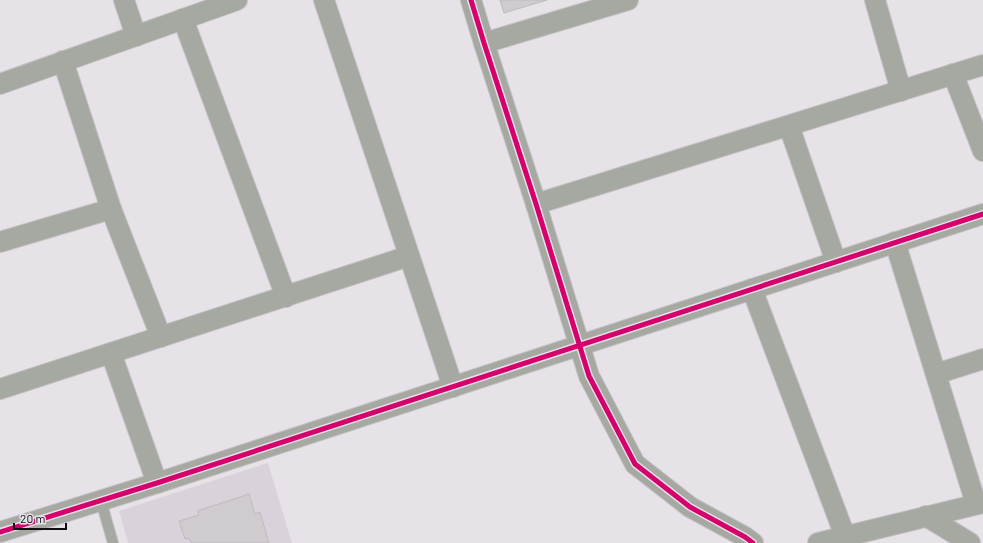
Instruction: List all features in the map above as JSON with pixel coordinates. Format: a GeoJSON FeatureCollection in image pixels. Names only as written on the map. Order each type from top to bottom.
{"type":"FeatureCollection","features":[{"type":"Feature","properties":{"kind":"street"},"geometry":{"type":"LineString","coordinates":[[124,0],[136,36]]}},
{"type":"Feature","properties":{"kind":"street"},"geometry":{"type":"LineString","coordinates":[[0,84],[237,0]]}},
{"type":"Feature","properties":{"kind":"street"},"geometry":{"type":"LineString","coordinates":[[324,0],[453,387]]}},
{"type":"Feature","properties":{"kind":"street"},"geometry":{"type":"LineString","coordinates":[[471,0],[589,376],[634,464],[690,507],[746,537],[753,543]]}},
{"type":"Feature","properties":{"kind":"street"},"geometry":{"type":"LineString","coordinates":[[875,0],[901,91]]}},
{"type":"Feature","properties":{"kind":"street"},"geometry":{"type":"LineString","coordinates":[[484,44],[619,1]]}},
{"type":"Feature","properties":{"kind":"street"},"geometry":{"type":"LineString","coordinates":[[184,19],[286,297]]}},
{"type":"Feature","properties":{"kind":"street"},"geometry":{"type":"LineString","coordinates":[[63,61],[111,209],[161,337]]}},
{"type":"Feature","properties":{"kind":"street"},"geometry":{"type":"LineString","coordinates":[[536,204],[983,65]]}},
{"type":"Feature","properties":{"kind":"street"},"geometry":{"type":"LineString","coordinates":[[953,74],[983,151]]}},
{"type":"Feature","properties":{"kind":"street"},"geometry":{"type":"LineString","coordinates":[[789,126],[836,262]]}},
{"type":"Feature","properties":{"kind":"street"},"geometry":{"type":"LineString","coordinates":[[0,242],[111,209]]}},
{"type":"Feature","properties":{"kind":"street"},"geometry":{"type":"LineString","coordinates":[[0,532],[157,483],[983,214]]}},
{"type":"Feature","properties":{"kind":"street"},"geometry":{"type":"LineString","coordinates":[[818,543],[845,536],[873,536],[926,516],[980,504],[936,374],[895,242]]}},
{"type":"Feature","properties":{"kind":"street"},"geometry":{"type":"LineString","coordinates":[[0,389],[409,256]]}},
{"type":"Feature","properties":{"kind":"street"},"geometry":{"type":"LineString","coordinates":[[752,289],[845,536]]}},
{"type":"Feature","properties":{"kind":"street"},"geometry":{"type":"LineString","coordinates":[[111,353],[157,483]]}},
{"type":"Feature","properties":{"kind":"street"},"geometry":{"type":"LineString","coordinates":[[936,374],[983,359]]}},
{"type":"Feature","properties":{"kind":"street"},"geometry":{"type":"LineString","coordinates":[[926,516],[970,543]]}},
{"type":"Feature","properties":{"kind":"lane"},"geometry":{"type":"LineString","coordinates":[[101,501],[113,543]]}},
{"type":"Feature","properties":{"kind":"shaded area"},"geometry":{"type":"Polygon","coordinates":[[[268,463],[292,543],[128,543],[119,511],[268,463]]]}},
{"type":"Feature","properties":{"kind":"building"},"geometry":{"type":"Polygon","coordinates":[[[500,0],[547,0],[504,13],[500,0]]]}},
{"type":"Feature","properties":{"kind":"building"},"geometry":{"type":"Polygon","coordinates":[[[249,494],[255,514],[260,512],[269,543],[191,543],[189,538],[185,539],[179,521],[199,515],[197,511],[249,494]]]}},
{"type":"Feature","properties":{"kind":"cycle path"},"geometry":{"type":"LineString","coordinates":[[471,0],[589,376],[635,464],[690,507],[745,537],[753,543]]}},
{"type":"Feature","properties":{"kind":"cycle path"},"geometry":{"type":"LineString","coordinates":[[0,532],[157,483],[983,214]]}}]}
